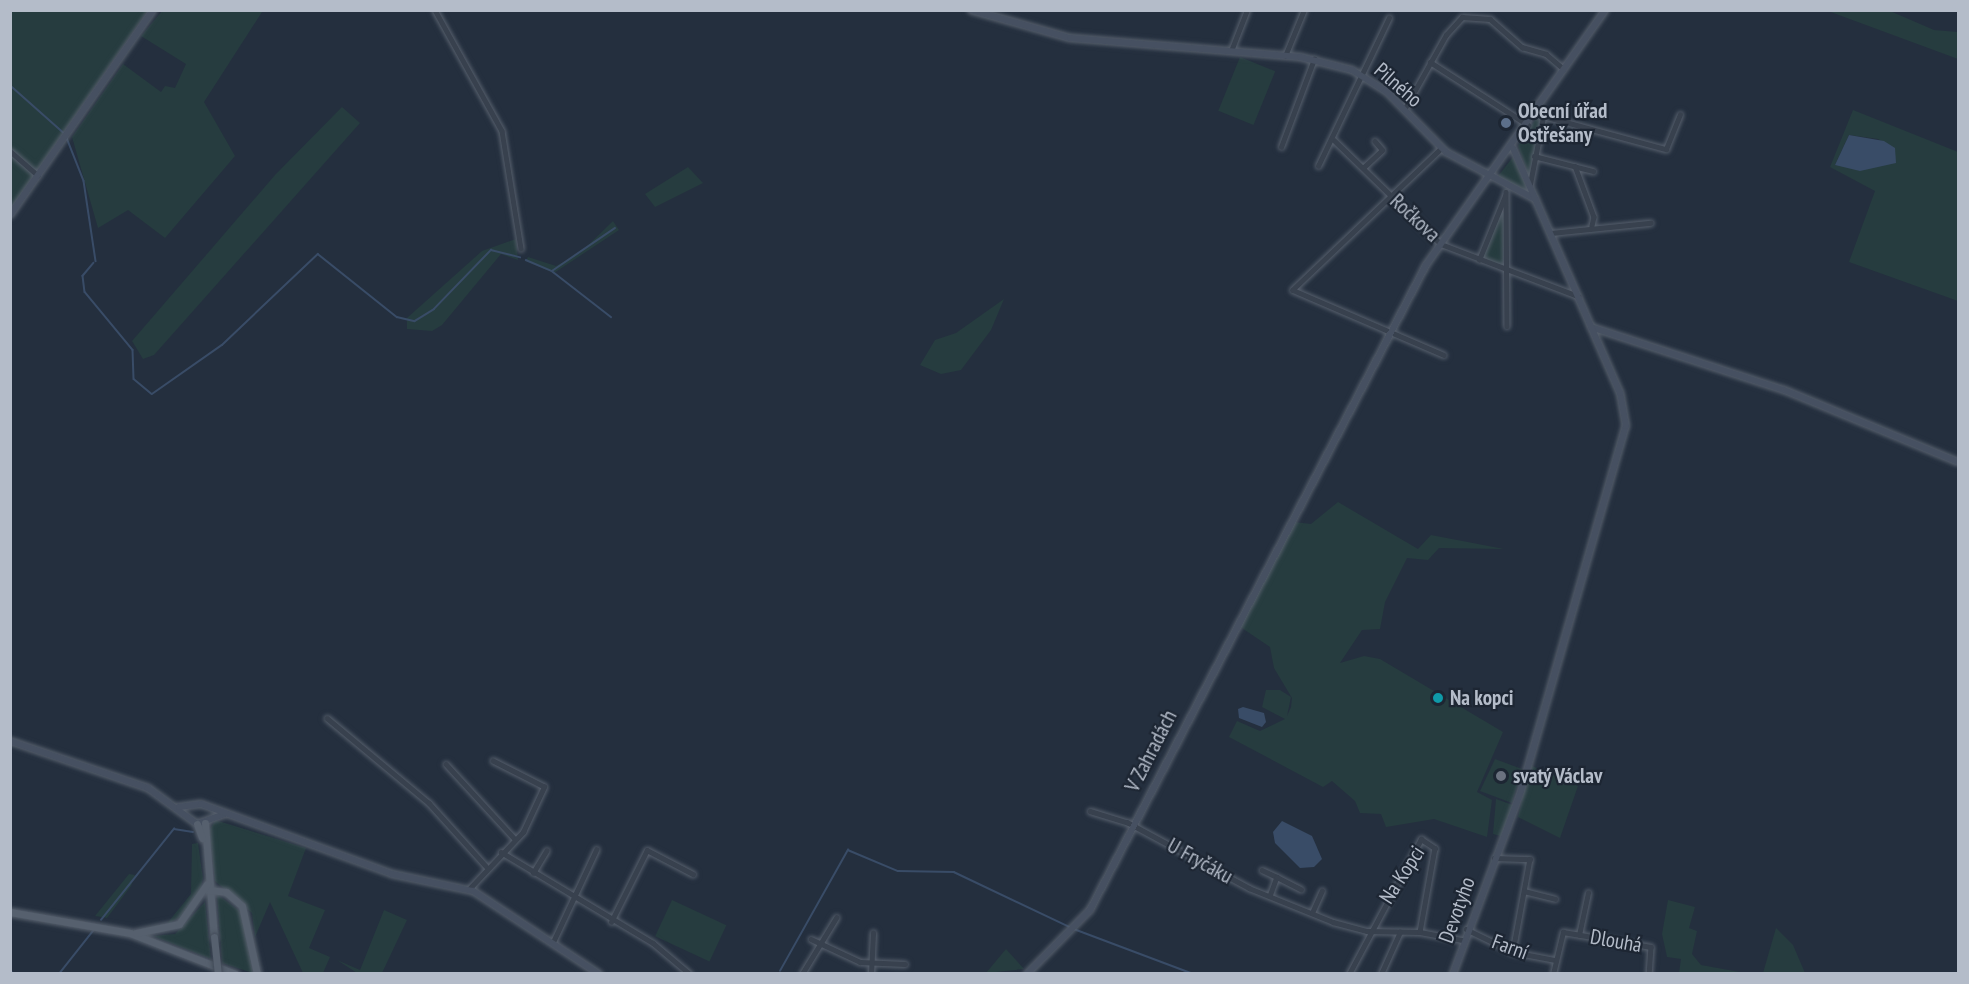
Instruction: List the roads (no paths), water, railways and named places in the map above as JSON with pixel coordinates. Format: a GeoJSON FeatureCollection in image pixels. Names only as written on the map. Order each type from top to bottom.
{"type":"FeatureCollection","features":[{"type":"Feature","properties":{"kind":"main road"},"geometry":{"type":"LineString","coordinates":[[204,821],[203,840],[218,974]]}},
{"type":"Feature","properties":{"kind":"main road"},"geometry":{"type":"LineString","coordinates":[[130,933],[179,924],[197,904],[208,886]]}},
{"type":"Feature","properties":{"kind":"main road"},"geometry":{"type":"LineString","coordinates":[[208,886],[226,892],[242,906],[256,974]]}},
{"type":"Feature","properties":{"kind":"main road"},"geometry":{"type":"LineString","coordinates":[[10,912],[130,933],[235,974]]}},
{"type":"Feature","properties":{"kind":"street"},"geometry":{"type":"LineString","coordinates":[[10,215],[153,10]]}},
{"type":"Feature","properties":{"kind":"street"},"geometry":{"type":"LineString","coordinates":[[435,10],[502,131],[521,248]]}},
{"type":"Feature","properties":{"kind":"street","name":"Pilného"},"geometry":{"type":"LineString","coordinates":[[970,10],[1071,38],[1314,59],[1363,74],[1442,148],[1508,189],[1536,199]]}},
{"type":"Feature","properties":{"kind":"street"},"geometry":{"type":"LineString","coordinates":[[1231,51],[1246,10]]}},
{"type":"Feature","properties":{"kind":"street"},"geometry":{"type":"LineString","coordinates":[[1285,56],[1304,10]]}},
{"type":"Feature","properties":{"kind":"street","name":"V Zahradách"},"geometry":{"type":"LineString","coordinates":[[1027,974],[1076,929],[1391,333],[1441,244],[1536,114],[1605,10]]}},
{"type":"Feature","properties":{"kind":"street"},"geometry":{"type":"LineString","coordinates":[[1318,166],[1334,140],[1389,18]]}},
{"type":"Feature","properties":{"kind":"street"},"geometry":{"type":"LineString","coordinates":[[1404,110],[1430,62],[1459,19],[1486,18],[1522,47],[1546,54],[1564,69]]}},
{"type":"Feature","properties":{"kind":"street"},"geometry":{"type":"LineString","coordinates":[[1281,147],[1314,59]]}},
{"type":"Feature","properties":{"kind":"street"},"geometry":{"type":"LineString","coordinates":[[1430,62],[1528,125]]}},
{"type":"Feature","properties":{"kind":"street"},"geometry":{"type":"LineString","coordinates":[[1536,114],[1666,149],[1680,115]]}},
{"type":"Feature","properties":{"kind":"street"},"geometry":{"type":"LineString","coordinates":[[1529,185],[1543,117]]}},
{"type":"Feature","properties":{"kind":"street","name":"Ročkova"},"geometry":{"type":"LineString","coordinates":[[1334,140],[1441,244],[1578,296]]}},
{"type":"Feature","properties":{"kind":"street"},"geometry":{"type":"LineString","coordinates":[[1364,168],[1382,150],[1375,142]]}},
{"type":"Feature","properties":{"kind":"street"},"geometry":{"type":"LineString","coordinates":[[1442,148],[1293,290],[1444,356]]}},
{"type":"Feature","properties":{"kind":"street","name":"Devotyho"},"geometry":{"type":"LineString","coordinates":[[1453,974],[1466,929],[1521,791],[1625,431],[1622,398],[1512,148]]}},
{"type":"Feature","properties":{"kind":"street"},"geometry":{"type":"LineString","coordinates":[[10,151],[38,175]]}},
{"type":"Feature","properties":{"kind":"street"},"geometry":{"type":"LineString","coordinates":[[1534,156],[1593,171]]}},
{"type":"Feature","properties":{"kind":"street"},"geometry":{"type":"LineString","coordinates":[[1575,166],[1594,217],[1592,226]]}},
{"type":"Feature","properties":{"kind":"street"},"geometry":{"type":"LineString","coordinates":[[1479,260],[1508,189]]}},
{"type":"Feature","properties":{"kind":"street"},"geometry":{"type":"LineString","coordinates":[[1507,326],[1508,189]]}},
{"type":"Feature","properties":{"kind":"street"},"geometry":{"type":"LineString","coordinates":[[1551,233],[1592,226],[1650,223]]}},
{"type":"Feature","properties":{"kind":"street"},"geometry":{"type":"LineString","coordinates":[[1591,327],[1784,390],[1959,462]]}},
{"type":"Feature","properties":{"kind":"street"},"geometry":{"type":"LineString","coordinates":[[327,718],[429,803],[486,866]]}},
{"type":"Feature","properties":{"kind":"street"},"geometry":{"type":"LineString","coordinates":[[10,741],[148,788],[204,821]]}},
{"type":"Feature","properties":{"kind":"street"},"geometry":{"type":"LineString","coordinates":[[469,889],[486,866],[515,839],[544,788],[493,761]]}},
{"type":"Feature","properties":{"kind":"street"},"geometry":{"type":"LineString","coordinates":[[446,764],[515,839]]}},
{"type":"Feature","properties":{"kind":"street"},"geometry":{"type":"LineString","coordinates":[[191,812],[208,808],[392,874],[469,889],[599,974]]}},
{"type":"Feature","properties":{"kind":"street"},"geometry":{"type":"LineString","coordinates":[[204,821],[208,808]]}},
{"type":"Feature","properties":{"kind":"street","name":"U Fryčáku"},"geometry":{"type":"LineString","coordinates":[[1090,811],[1132,824],[1270,896],[1367,931]]}},
{"type":"Feature","properties":{"kind":"street"},"geometry":{"type":"LineString","coordinates":[[204,821],[225,813]]}},
{"type":"Feature","properties":{"kind":"street"},"geometry":{"type":"LineString","coordinates":[[1421,839],[1425,832]]}},
{"type":"Feature","properties":{"kind":"street","name":"Na Kopci"},"geometry":{"type":"LineString","coordinates":[[1349,974],[1367,931],[1421,839],[1435,848],[1420,932]]}},
{"type":"Feature","properties":{"kind":"street"},"geometry":{"type":"LineString","coordinates":[[553,942],[596,850]]}},
{"type":"Feature","properties":{"kind":"street"},"geometry":{"type":"LineString","coordinates":[[611,922],[647,850],[693,874]]}},
{"type":"Feature","properties":{"kind":"street"},"geometry":{"type":"LineString","coordinates":[[532,873],[546,851]]}},
{"type":"Feature","properties":{"kind":"street"},"geometry":{"type":"LineString","coordinates":[[501,852],[611,922],[653,943],[690,974]]}},
{"type":"Feature","properties":{"kind":"street"},"geometry":{"type":"LineString","coordinates":[[1494,858],[1530,859],[1513,952]]}},
{"type":"Feature","properties":{"kind":"street","name":"U Fryčáku"},"geometry":{"type":"LineString","coordinates":[[1262,870],[1301,889]]}},
{"type":"Feature","properties":{"kind":"street"},"geometry":{"type":"LineString","coordinates":[[1270,896],[1277,877]]}},
{"type":"Feature","properties":{"kind":"street"},"geometry":{"type":"LineString","coordinates":[[1312,913],[1322,891]]}},
{"type":"Feature","properties":{"kind":"street"},"geometry":{"type":"LineString","coordinates":[[1524,891],[1555,899]]}},
{"type":"Feature","properties":{"kind":"street","name":"Dlouhá"},"geometry":{"type":"LineString","coordinates":[[1579,935],[1588,893]]}},
{"type":"Feature","properties":{"kind":"street"},"geometry":{"type":"LineString","coordinates":[[802,974],[836,918]]}},
{"type":"Feature","properties":{"kind":"street","name":"Farní"},"geometry":{"type":"LineString","coordinates":[[1466,929],[1513,952],[1555,960]]}},
{"type":"Feature","properties":{"kind":"street","name":"Na Kopci"},"geometry":{"type":"LineString","coordinates":[[1367,931],[1420,932],[1462,940]]}},
{"type":"Feature","properties":{"kind":"street","name":"Na Kopci"},"geometry":{"type":"LineString","coordinates":[[1381,974],[1400,932]]}},
{"type":"Feature","properties":{"kind":"street"},"geometry":{"type":"LineString","coordinates":[[871,974],[873,933]]}},
{"type":"Feature","properties":{"kind":"street","name":"Dlouhá"},"geometry":{"type":"LineString","coordinates":[[1553,974],[1560,934],[1579,935],[1652,948],[1649,974]]}},
{"type":"Feature","properties":{"kind":"street"},"geometry":{"type":"LineString","coordinates":[[811,939],[821,945],[871,963],[905,964]]}},
{"type":"Feature","properties":{"kind":"water"},"geometry":{"type":"Polygon","coordinates":[[[1849,135],[1884,141],[1895,148],[1896,163],[1860,171],[1835,165],[1849,135]]]}},
{"type":"Feature","properties":{"kind":"water"},"geometry":{"type":"Polygon","coordinates":[[[1243,707],[1264,713],[1266,722],[1262,727],[1239,718],[1238,709],[1243,707]]]}},
{"type":"Feature","properties":{"kind":"water"},"geometry":{"type":"Polygon","coordinates":[[[1282,821],[1312,836],[1322,859],[1314,867],[1300,868],[1275,843],[1273,832],[1282,821]]]}},
{"type":"Feature","properties":{"kind":"waterway"},"geometry":{"type":"LineString","coordinates":[[10,85],[63,132]]}},
{"type":"Feature","properties":{"kind":"waterway"},"geometry":{"type":"LineString","coordinates":[[67,138],[84,181],[96,261]]}},
{"type":"Feature","properties":{"kind":"waterway"},"geometry":{"type":"LineString","coordinates":[[552,271],[615,228]]}},
{"type":"Feature","properties":{"kind":"waterway"},"geometry":{"type":"LineString","coordinates":[[94,263],[83,276],[85,292],[133,350],[134,379],[152,394],[222,345],[318,254],[397,317],[415,321],[434,309],[491,250],[520,257]]}},
{"type":"Feature","properties":{"kind":"waterway"},"geometry":{"type":"LineString","coordinates":[[526,260],[552,271],[611,317]]}},
{"type":"Feature","properties":{"kind":"waterway"},"geometry":{"type":"LineString","coordinates":[[101,920],[174,829],[193,832]]}},
{"type":"Feature","properties":{"kind":"waterway"},"geometry":{"type":"LineString","coordinates":[[780,971],[848,850],[898,871],[954,872],[1070,927]]}},
{"type":"Feature","properties":{"kind":"waterway"},"geometry":{"type":"LineString","coordinates":[[1074,929],[1194,974]]}},
{"type":"Feature","properties":{"kind":"waterway"},"geometry":{"type":"LineString","coordinates":[[59,974],[93,931]]}},
{"type":"Feature","properties":{"kind":"waterway"},"geometry":{"type":"LineString","coordinates":[[10,971],[15,974]]}},
{"type":"Feature","properties":{"kind":"place","name":"Obecní úřad Ostřešany"},"geometry":{"type":"Point","coordinates":[1506,123]}},
{"type":"Feature","properties":{"kind":"place","name":"Na kopci"},"geometry":{"type":"Point","coordinates":[1438,698]}},
{"type":"Feature","properties":{"kind":"place","name":"svatý Václav"},"geometry":{"type":"Point","coordinates":[1501,776]}}]}
